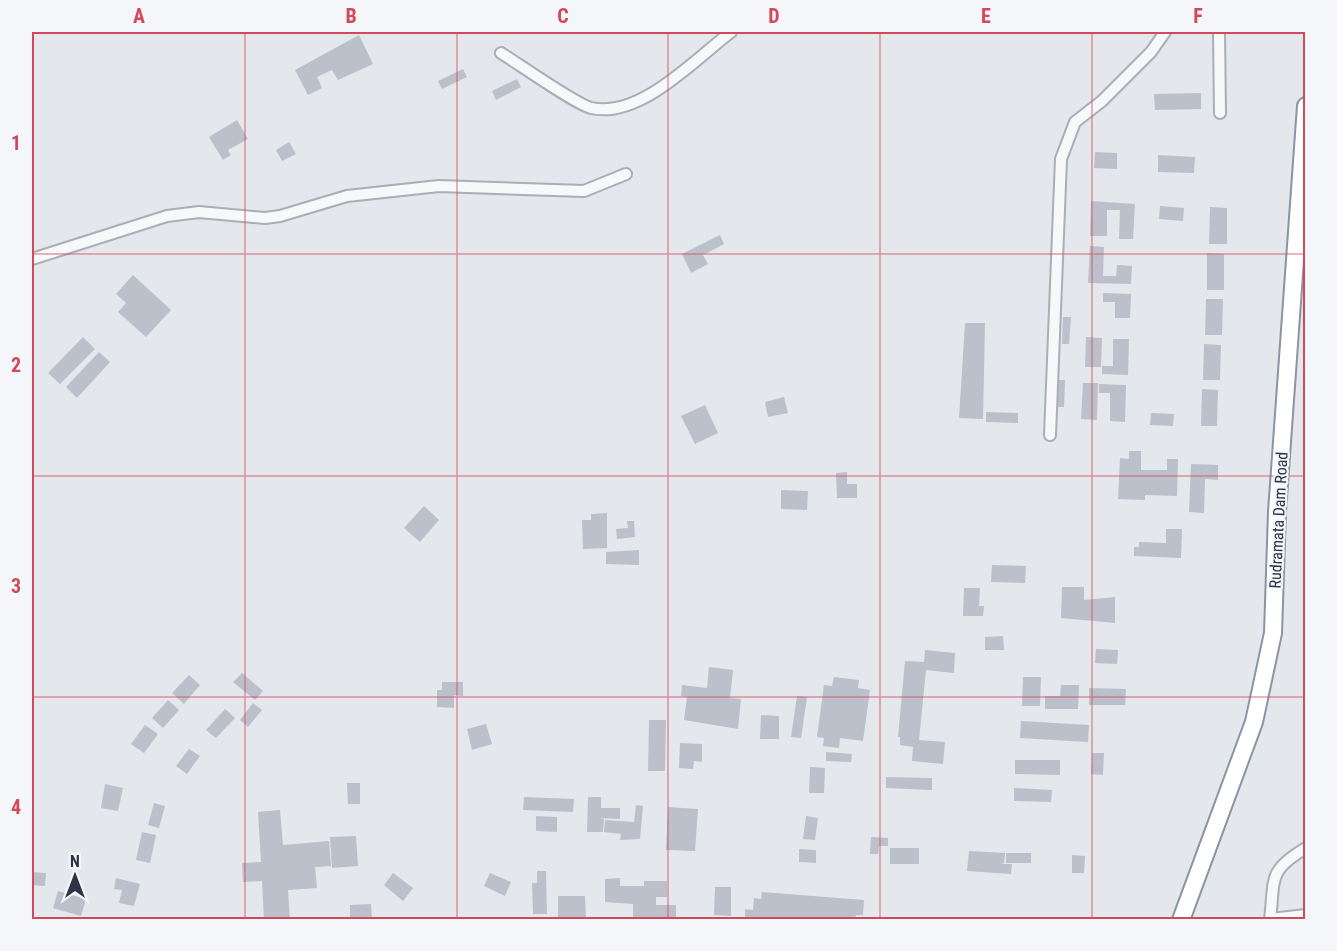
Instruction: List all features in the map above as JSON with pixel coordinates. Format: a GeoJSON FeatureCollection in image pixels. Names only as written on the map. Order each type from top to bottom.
{"type":"FeatureCollection","features":[{"type":"Feature","properties":{"kind":"highway","name":"Rudramata Dam Road"},"geometry":{"type":"LineString","coordinates":[[1181,920],[1254,722],[1273,633],[1277,512],[1305,106]]}},
{"type":"Feature","properties":{"kind":"street"},"geometry":{"type":"LineString","coordinates":[[501,53],[589,108],[625,108],[646,98],[731,32]]}},
{"type":"Feature","properties":{"kind":"street"},"geometry":{"type":"LineString","coordinates":[[1050,435],[1060,159],[1075,122],[1101,101],[1151,52],[1165,32]]}},
{"type":"Feature","properties":{"kind":"street"},"geometry":{"type":"LineString","coordinates":[[1220,32],[1220,113]]}},
{"type":"Feature","properties":{"kind":"street"},"geometry":{"type":"LineString","coordinates":[[32,259],[186,212],[266,218],[346,196],[439,186],[584,191],[626,174]]}},
{"type":"Feature","properties":{"kind":"street"},"geometry":{"type":"LineString","coordinates":[[1305,848],[1286,860],[1276,870],[1270,919],[1305,915]]}},
{"type":"Feature","properties":{"kind":"building"},"geometry":{"type":"Polygon","coordinates":[[[359,35],[373,64],[338,80],[332,70],[317,77],[322,88],[308,95],[295,70],[359,35]]]}},
{"type":"Feature","properties":{"kind":"building"},"geometry":{"type":"Polygon","coordinates":[[[463,69],[467,77],[442,89],[438,81],[463,69]]]}},
{"type":"Feature","properties":{"kind":"building"},"geometry":{"type":"Polygon","coordinates":[[[517,79],[521,87],[496,100],[492,91],[517,79]]]}},
{"type":"Feature","properties":{"kind":"building"},"geometry":{"type":"Polygon","coordinates":[[[1201,93],[1201,109],[1155,110],[1154,94],[1201,93]]]}},
{"type":"Feature","properties":{"kind":"building"},"geometry":{"type":"Polygon","coordinates":[[[237,120],[248,139],[228,150],[231,155],[223,160],[209,137],[237,120]]]}},
{"type":"Feature","properties":{"kind":"building"},"geometry":{"type":"Polygon","coordinates":[[[289,142],[296,154],[282,161],[276,150],[289,142]]]}},
{"type":"Feature","properties":{"kind":"building"},"geometry":{"type":"Polygon","coordinates":[[[1095,152],[1117,153],[1117,169],[1094,168],[1095,152]]]}},
{"type":"Feature","properties":{"kind":"building"},"geometry":{"type":"Polygon","coordinates":[[[1158,155],[1195,157],[1194,173],[1158,172],[1158,155]]]}},
{"type":"Feature","properties":{"kind":"building"},"geometry":{"type":"Polygon","coordinates":[[[1091,201],[1135,204],[1133,239],[1119,239],[1120,210],[1107,210],[1107,236],[1090,236],[1091,201]]]}},
{"type":"Feature","properties":{"kind":"building"},"geometry":{"type":"Polygon","coordinates":[[[1160,206],[1184,208],[1183,221],[1159,219],[1160,206]]]}},
{"type":"Feature","properties":{"kind":"building"},"geometry":{"type":"Polygon","coordinates":[[[1210,207],[1227,208],[1227,244],[1209,244],[1210,207]]]}},
{"type":"Feature","properties":{"kind":"building"},"geometry":{"type":"Polygon","coordinates":[[[720,235],[724,244],[703,255],[708,264],[691,273],[682,254],[720,235]]]}},
{"type":"Feature","properties":{"kind":"building"},"geometry":{"type":"Polygon","coordinates":[[[1090,246],[1104,247],[1103,276],[1116,276],[1117,265],[1132,266],[1131,284],[1088,283],[1090,246]]]}},
{"type":"Feature","properties":{"kind":"building"},"geometry":{"type":"Polygon","coordinates":[[[1207,253],[1224,254],[1224,290],[1207,290],[1207,253]]]}},
{"type":"Feature","properties":{"kind":"building"},"geometry":{"type":"Polygon","coordinates":[[[133,275],[171,310],[146,337],[118,312],[126,303],[116,294],[133,275]]]}},
{"type":"Feature","properties":{"kind":"building"},"geometry":{"type":"Polygon","coordinates":[[[1103,293],[1131,294],[1130,318],[1115,318],[1115,302],[1103,302],[1103,293]]]}},
{"type":"Feature","properties":{"kind":"building"},"geometry":{"type":"Polygon","coordinates":[[[1206,299],[1223,299],[1222,335],[1205,335],[1206,299]]]}},
{"type":"Feature","properties":{"kind":"building"},"geometry":{"type":"Polygon","coordinates":[[[1063,317],[1071,317],[1069,344],[1062,344],[1063,317]]]}},
{"type":"Feature","properties":{"kind":"building"},"geometry":{"type":"Polygon","coordinates":[[[965,323],[985,323],[983,419],[959,418],[965,323]]]}},
{"type":"Feature","properties":{"kind":"building"},"geometry":{"type":"Polygon","coordinates":[[[83,337],[95,349],[60,384],[48,373],[83,337]]]}},
{"type":"Feature","properties":{"kind":"building"},"geometry":{"type":"Polygon","coordinates":[[[1086,337],[1102,338],[1101,367],[1085,367],[1086,337]]]}},
{"type":"Feature","properties":{"kind":"building"},"geometry":{"type":"Polygon","coordinates":[[[1113,339],[1129,339],[1128,375],[1102,374],[1102,366],[1113,366],[1113,339]]]}},
{"type":"Feature","properties":{"kind":"building"},"geometry":{"type":"Polygon","coordinates":[[[1204,344],[1221,345],[1220,380],[1203,380],[1204,344]]]}},
{"type":"Feature","properties":{"kind":"building"},"geometry":{"type":"Polygon","coordinates":[[[99,352],[110,362],[77,398],[66,387],[99,352]]]}},
{"type":"Feature","properties":{"kind":"building"},"geometry":{"type":"Polygon","coordinates":[[[1057,380],[1065,380],[1064,407],[1057,407],[1057,380]]]}},
{"type":"Feature","properties":{"kind":"building"},"geometry":{"type":"Polygon","coordinates":[[[1083,383],[1098,383],[1097,420],[1081,419],[1083,383]]]}},
{"type":"Feature","properties":{"kind":"building"},"geometry":{"type":"Polygon","coordinates":[[[1099,384],[1126,385],[1125,422],[1110,421],[1110,393],[1099,393],[1099,384]]]}},
{"type":"Feature","properties":{"kind":"building"},"geometry":{"type":"Polygon","coordinates":[[[1202,389],[1218,390],[1217,426],[1201,426],[1202,389]]]}},
{"type":"Feature","properties":{"kind":"building"},"geometry":{"type":"Polygon","coordinates":[[[784,397],[788,413],[768,417],[765,402],[784,397]]]}},
{"type":"Feature","properties":{"kind":"building"},"geometry":{"type":"Polygon","coordinates":[[[705,405],[718,433],[695,444],[681,416],[705,405]]]}},
{"type":"Feature","properties":{"kind":"building"},"geometry":{"type":"Polygon","coordinates":[[[986,412],[1018,413],[1018,423],[986,422],[986,412]]]}},
{"type":"Feature","properties":{"kind":"building"},"geometry":{"type":"Polygon","coordinates":[[[1151,413],[1174,414],[1173,426],[1150,425],[1151,413]]]}},
{"type":"Feature","properties":{"kind":"building"},"geometry":{"type":"Polygon","coordinates":[[[1129,451],[1141,451],[1141,470],[1167,470],[1167,459],[1178,459],[1177,496],[1145,495],[1145,500],[1118,499],[1120,458],[1129,459],[1129,451]]]}},
{"type":"Feature","properties":{"kind":"building"},"geometry":{"type":"Polygon","coordinates":[[[1191,464],[1218,465],[1218,480],[1205,479],[1204,513],[1189,512],[1191,464]]]}},
{"type":"Feature","properties":{"kind":"building"},"geometry":{"type":"Polygon","coordinates":[[[847,472],[847,484],[857,484],[857,498],[837,498],[836,473],[847,472]]]}},
{"type":"Feature","properties":{"kind":"building"},"geometry":{"type":"Polygon","coordinates":[[[781,490],[808,491],[807,510],[781,509],[781,490]]]}},
{"type":"Feature","properties":{"kind":"building"},"geometry":{"type":"Polygon","coordinates":[[[424,506],[439,520],[420,542],[404,528],[424,506]]]}},
{"type":"Feature","properties":{"kind":"building"},"geometry":{"type":"Polygon","coordinates":[[[607,513],[607,548],[583,549],[582,520],[591,520],[591,514],[607,513]]]}},
{"type":"Feature","properties":{"kind":"building"},"geometry":{"type":"Polygon","coordinates":[[[627,521],[634,521],[635,537],[617,539],[616,529],[628,528],[627,521]]]}},
{"type":"Feature","properties":{"kind":"building"},"geometry":{"type":"Polygon","coordinates":[[[1166,529],[1182,529],[1181,558],[1134,556],[1134,547],[1139,547],[1139,542],[1166,543],[1166,529]]]}},
{"type":"Feature","properties":{"kind":"building"},"geometry":{"type":"Polygon","coordinates":[[[639,550],[639,565],[606,564],[606,552],[639,550]]]}},
{"type":"Feature","properties":{"kind":"building"},"geometry":{"type":"Polygon","coordinates":[[[992,565],[1026,566],[1025,583],[991,582],[992,565]]]}},
{"type":"Feature","properties":{"kind":"building"},"geometry":{"type":"Polygon","coordinates":[[[1062,587],[1084,587],[1084,600],[1115,597],[1115,623],[1061,618],[1062,587]]]}},
{"type":"Feature","properties":{"kind":"building"},"geometry":{"type":"Polygon","coordinates":[[[964,588],[980,588],[979,606],[984,606],[983,616],[963,616],[964,588]]]}},
{"type":"Feature","properties":{"kind":"building"},"geometry":{"type":"Polygon","coordinates":[[[1003,636],[1004,650],[985,650],[985,637],[1003,636]]]}},
{"type":"Feature","properties":{"kind":"building"},"geometry":{"type":"Polygon","coordinates":[[[1096,649],[1118,650],[1117,664],[1095,663],[1096,649]]]}},
{"type":"Feature","properties":{"kind":"building"},"geometry":{"type":"Polygon","coordinates":[[[925,650],[955,653],[954,673],[926,670],[919,740],[945,742],[943,764],[912,761],[913,747],[900,745],[900,737],[898,737],[905,661],[924,662],[925,650]]]}},
{"type":"Feature","properties":{"kind":"building"},"geometry":{"type":"Polygon","coordinates":[[[709,667],[733,670],[730,698],[741,699],[738,729],[684,720],[687,697],[681,696],[682,685],[707,688],[709,667]]]}},
{"type":"Feature","properties":{"kind":"building"},"geometry":{"type":"Polygon","coordinates":[[[242,673],[263,691],[255,700],[233,682],[242,673]]]}},
{"type":"Feature","properties":{"kind":"building"},"geometry":{"type":"Polygon","coordinates":[[[189,675],[200,685],[184,704],[172,693],[189,675]]]}},
{"type":"Feature","properties":{"kind":"building"},"geometry":{"type":"Polygon","coordinates":[[[834,677],[859,680],[858,688],[870,690],[863,741],[840,738],[839,748],[823,746],[824,738],[817,737],[824,685],[832,686],[834,677]]]}},
{"type":"Feature","properties":{"kind":"building"},"geometry":{"type":"Polygon","coordinates":[[[1023,677],[1041,677],[1040,706],[1022,706],[1023,677]]]}},
{"type":"Feature","properties":{"kind":"building"},"geometry":{"type":"Polygon","coordinates":[[[442,682],[463,682],[463,696],[454,695],[454,708],[437,707],[437,690],[442,690],[442,682]]]}},
{"type":"Feature","properties":{"kind":"building"},"geometry":{"type":"Polygon","coordinates":[[[1061,685],[1079,685],[1078,709],[1045,709],[1045,696],[1060,696],[1061,685]]]}},
{"type":"Feature","properties":{"kind":"building"},"geometry":{"type":"Polygon","coordinates":[[[1089,688],[1126,689],[1125,705],[1089,705],[1089,688]]]}},
{"type":"Feature","properties":{"kind":"building"},"geometry":{"type":"Polygon","coordinates":[[[797,696],[807,697],[801,738],[791,737],[797,696]]]}},
{"type":"Feature","properties":{"kind":"building"},"geometry":{"type":"Polygon","coordinates":[[[168,700],[179,710],[163,728],[152,718],[168,700]]]}},
{"type":"Feature","properties":{"kind":"building"},"geometry":{"type":"Polygon","coordinates":[[[253,703],[262,710],[248,727],[240,720],[253,703]]]}},
{"type":"Feature","properties":{"kind":"building"},"geometry":{"type":"Polygon","coordinates":[[[225,709],[235,718],[216,738],[206,730],[225,709]]]}},
{"type":"Feature","properties":{"kind":"building"},"geometry":{"type":"Polygon","coordinates":[[[761,715],[779,716],[779,739],[760,739],[761,715]]]}},
{"type":"Feature","properties":{"kind":"building"},"geometry":{"type":"Polygon","coordinates":[[[649,720],[666,720],[665,771],[648,771],[649,720]]]}},
{"type":"Feature","properties":{"kind":"building"},"geometry":{"type":"Polygon","coordinates":[[[1021,721],[1089,725],[1088,742],[1020,738],[1021,721]]]}},
{"type":"Feature","properties":{"kind":"building"},"geometry":{"type":"Polygon","coordinates":[[[486,724],[492,744],[472,750],[467,729],[486,724]]]}},
{"type":"Feature","properties":{"kind":"building"},"geometry":{"type":"Polygon","coordinates":[[[145,725],[158,734],[144,753],[131,744],[145,725]]]}},
{"type":"Feature","properties":{"kind":"building"},"geometry":{"type":"Polygon","coordinates":[[[680,743],[702,744],[702,762],[694,761],[693,769],[679,768],[680,743]]]}},
{"type":"Feature","properties":{"kind":"building"},"geometry":{"type":"Polygon","coordinates":[[[189,749],[200,756],[187,774],[176,766],[189,749]]]}},
{"type":"Feature","properties":{"kind":"building"},"geometry":{"type":"Polygon","coordinates":[[[826,752],[852,754],[851,762],[826,761],[826,752]]]}},
{"type":"Feature","properties":{"kind":"building"},"geometry":{"type":"Polygon","coordinates":[[[1092,753],[1104,753],[1103,775],[1091,774],[1092,753]]]}},
{"type":"Feature","properties":{"kind":"building"},"geometry":{"type":"Polygon","coordinates":[[[1015,760],[1060,760],[1060,775],[1015,774],[1015,760]]]}},
{"type":"Feature","properties":{"kind":"building"},"geometry":{"type":"Polygon","coordinates":[[[810,767],[825,768],[824,793],[809,793],[810,767]]]}},
{"type":"Feature","properties":{"kind":"building"},"geometry":{"type":"Polygon","coordinates":[[[886,777],[932,778],[932,790],[886,788],[886,777]]]}},
{"type":"Feature","properties":{"kind":"building"},"geometry":{"type":"Polygon","coordinates":[[[347,783],[360,783],[360,804],[348,804],[347,783]]]}},
{"type":"Feature","properties":{"kind":"building"},"geometry":{"type":"Polygon","coordinates":[[[105,784],[123,788],[118,811],[101,808],[105,784]]]}},
{"type":"Feature","properties":{"kind":"building"},"geometry":{"type":"Polygon","coordinates":[[[1014,788],[1052,790],[1051,802],[1014,801],[1014,788]]]}},
{"type":"Feature","properties":{"kind":"building"},"geometry":{"type":"Polygon","coordinates":[[[524,797],[574,799],[573,812],[523,810],[524,797]]]}},
{"type":"Feature","properties":{"kind":"building"},"geometry":{"type":"Polygon","coordinates":[[[588,797],[601,797],[601,808],[620,808],[620,819],[599,818],[604,819],[603,832],[587,832],[588,797]]]}},
{"type":"Feature","properties":{"kind":"building"},"geometry":{"type":"Polygon","coordinates":[[[154,803],[165,806],[159,828],[148,825],[154,803]]]}},
{"type":"Feature","properties":{"kind":"building"},"geometry":{"type":"Polygon","coordinates":[[[636,805],[643,806],[640,839],[620,840],[621,834],[604,832],[605,820],[634,822],[636,805]]]}},
{"type":"Feature","properties":{"kind":"building"},"geometry":{"type":"Polygon","coordinates":[[[668,807],[698,809],[695,851],[666,850],[668,807]]]}},
{"type":"Feature","properties":{"kind":"building"},"geometry":{"type":"Polygon","coordinates":[[[280,810],[283,845],[329,841],[331,866],[315,867],[317,888],[288,890],[290,920],[264,920],[262,881],[243,882],[242,863],[261,862],[258,812],[280,810]]]}},
{"type":"Feature","properties":{"kind":"building"},"geometry":{"type":"Polygon","coordinates":[[[536,816],[557,817],[557,832],[536,831],[536,816]]]}},
{"type":"Feature","properties":{"kind":"building"},"geometry":{"type":"Polygon","coordinates":[[[806,816],[818,818],[815,840],[803,839],[806,816]]]}},
{"type":"Feature","properties":{"kind":"building"},"geometry":{"type":"Polygon","coordinates":[[[142,832],[156,835],[150,863],[136,860],[142,832]]]}},
{"type":"Feature","properties":{"kind":"building"},"geometry":{"type":"Polygon","coordinates":[[[356,836],[358,866],[332,868],[330,837],[356,836]]]}},
{"type":"Feature","properties":{"kind":"building"},"geometry":{"type":"Polygon","coordinates":[[[871,837],[888,838],[888,846],[879,846],[878,854],[870,854],[871,837]]]}},
{"type":"Feature","properties":{"kind":"building"},"geometry":{"type":"Polygon","coordinates":[[[890,848],[919,848],[919,864],[890,864],[890,848]]]}},
{"type":"Feature","properties":{"kind":"building"},"geometry":{"type":"Polygon","coordinates":[[[799,849],[816,850],[816,863],[799,862],[799,849]]]}},
{"type":"Feature","properties":{"kind":"building"},"geometry":{"type":"Polygon","coordinates":[[[969,851],[1005,853],[1004,863],[1000,864],[1012,864],[1011,874],[967,871],[969,851]]]}},
{"type":"Feature","properties":{"kind":"building"},"geometry":{"type":"Polygon","coordinates":[[[1006,853],[1031,853],[1031,863],[1006,863],[1006,853]]]}},
{"type":"Feature","properties":{"kind":"building"},"geometry":{"type":"Polygon","coordinates":[[[1072,855],[1085,856],[1084,873],[1072,873],[1072,855]]]}},
{"type":"Feature","properties":{"kind":"building"},"geometry":{"type":"Polygon","coordinates":[[[537,871],[546,871],[547,914],[533,914],[532,883],[537,883],[537,871]]]}},
{"type":"Feature","properties":{"kind":"building"},"geometry":{"type":"Polygon","coordinates":[[[32,872],[46,873],[45,886],[32,885],[32,872]]]}},
{"type":"Feature","properties":{"kind":"building"},"geometry":{"type":"Polygon","coordinates":[[[393,873],[413,888],[403,901],[384,885],[393,873]]]}},
{"type":"Feature","properties":{"kind":"building"},"geometry":{"type":"Polygon","coordinates":[[[490,873],[511,882],[505,896],[484,886],[490,873]]]}},
{"type":"Feature","properties":{"kind":"building"},"geometry":{"type":"Polygon","coordinates":[[[116,878],[140,884],[134,906],[119,903],[122,890],[114,889],[116,878]]]}},
{"type":"Feature","properties":{"kind":"building"},"geometry":{"type":"Polygon","coordinates":[[[620,878],[620,886],[644,886],[644,881],[667,881],[667,897],[656,897],[656,905],[676,905],[676,919],[633,919],[633,904],[605,902],[605,879],[620,878]]]}},
{"type":"Feature","properties":{"kind":"building"},"geometry":{"type":"Polygon","coordinates":[[[715,887],[731,887],[731,916],[714,915],[715,887]]]}},
{"type":"Feature","properties":{"kind":"building"},"geometry":{"type":"Polygon","coordinates":[[[58,891],[86,899],[81,916],[53,908],[58,891]]]}},
{"type":"Feature","properties":{"kind":"building"},"geometry":{"type":"Polygon","coordinates":[[[762,892],[864,900],[863,915],[856,915],[855,920],[745,918],[745,909],[753,910],[754,898],[761,899],[762,892]]]}},
{"type":"Feature","properties":{"kind":"building"},"geometry":{"type":"Polygon","coordinates":[[[558,896],[585,896],[586,919],[558,920],[558,896]]]}},
{"type":"Feature","properties":{"kind":"building"},"geometry":{"type":"Polygon","coordinates":[[[371,904],[372,920],[350,920],[350,905],[371,904]]]}}]}
